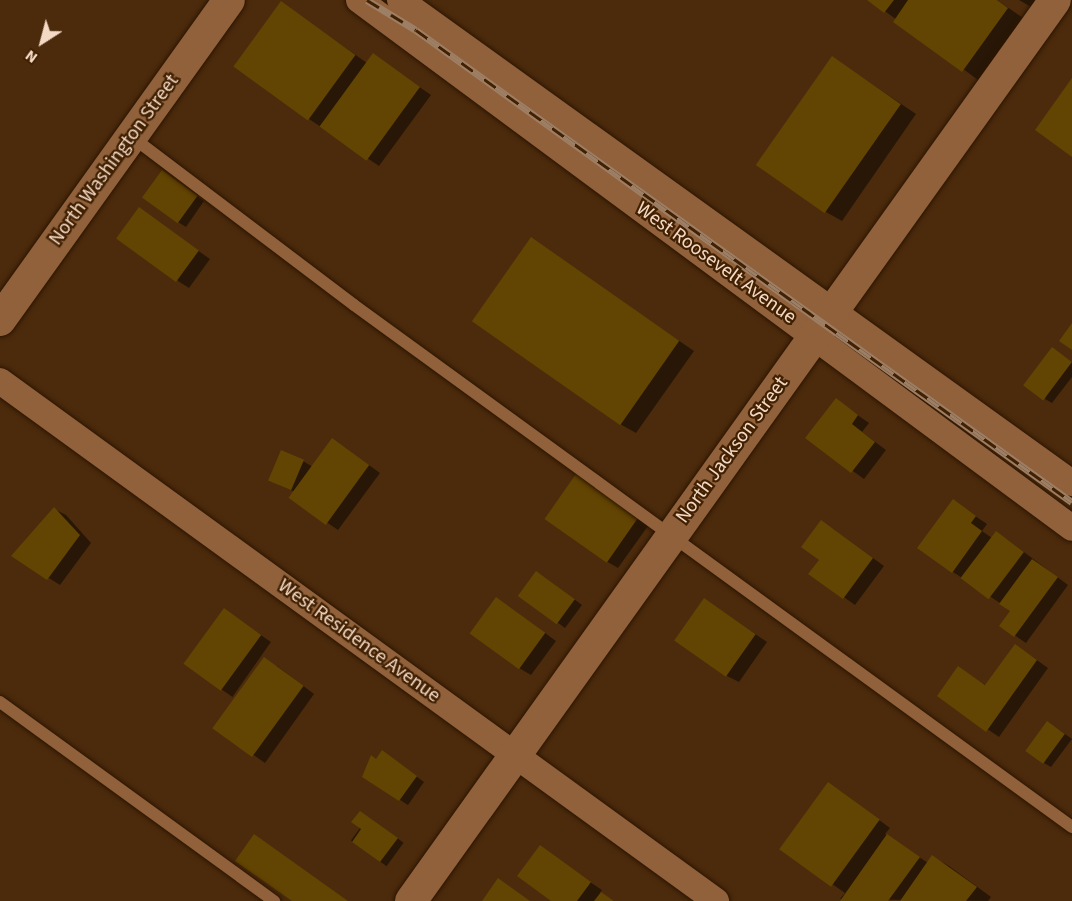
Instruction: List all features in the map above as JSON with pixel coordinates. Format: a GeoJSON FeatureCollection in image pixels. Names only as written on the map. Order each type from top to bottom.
{"type":"FeatureCollection","features":[{"type":"Feature","properties":{"kind":"street","name":"North Washington Street"},"geometry":{"type":"LineString","coordinates":[[0,320],[229,0]]}},
{"type":"Feature","properties":{"kind":"street","name":"West Roosevelt Avenue"},"geometry":{"type":"LineString","coordinates":[[359,0],[823,323],[1072,483]]}},
{"type":"Feature","properties":{"kind":"street","name":"West Roosevelt Avenue"},"geometry":{"type":"LineString","coordinates":[[400,0],[823,323],[1072,528]]}},
{"type":"Feature","properties":{"kind":"street","name":"North Jackson Street"},"geometry":{"type":"LineString","coordinates":[[411,901],[1055,0]]}},
{"type":"Feature","properties":{"kind":"street","name":"West Residence Avenue"},"geometry":{"type":"LineString","coordinates":[[0,381],[716,901]]}},
{"type":"Feature","properties":{"kind":"lane"},"geometry":{"type":"LineString","coordinates":[[131,136],[670,536],[1072,827]]}},
{"type":"Feature","properties":{"kind":"lane"},"geometry":{"type":"LineString","coordinates":[[0,702],[274,901]]}},
{"type":"Feature","properties":{"kind":"building"},"geometry":{"type":"Polygon","coordinates":[[[867,0],[894,0],[884,13],[867,0]]]}},
{"type":"Feature","properties":{"kind":"building"},"geometry":{"type":"Polygon","coordinates":[[[908,0],[997,0],[1008,8],[962,72],[893,22],[908,0]]]}},
{"type":"Feature","properties":{"kind":"building"},"geometry":{"type":"Polygon","coordinates":[[[281,1],[355,55],[308,121],[233,67],[281,1]]]}},
{"type":"Feature","properties":{"kind":"building"},"geometry":{"type":"Polygon","coordinates":[[[373,53],[420,87],[366,161],[320,127],[373,53]]]}},
{"type":"Feature","properties":{"kind":"building"},"geometry":{"type":"Polygon","coordinates":[[[832,56],[901,104],[825,213],[756,165],[832,56]]]}},
{"type":"Feature","properties":{"kind":"building"},"geometry":{"type":"Polygon","coordinates":[[[1072,78],[1072,157],[1035,130],[1072,78]]]}},
{"type":"Feature","properties":{"kind":"building"},"geometry":{"type":"Polygon","coordinates":[[[162,170],[198,196],[178,223],[142,198],[162,170]]]}},
{"type":"Feature","properties":{"kind":"building"},"geometry":{"type":"Polygon","coordinates":[[[139,207],[199,250],[176,282],[116,239],[139,207]]]}},
{"type":"Feature","properties":{"kind":"building"},"geometry":{"type":"Polygon","coordinates":[[[531,237],[679,341],[620,425],[472,321],[531,237]]]}},
{"type":"Feature","properties":{"kind":"building"},"geometry":{"type":"Polygon","coordinates":[[[1072,323],[1072,350],[1059,341],[1072,323]]]}},
{"type":"Feature","properties":{"kind":"building"},"geometry":{"type":"Polygon","coordinates":[[[1052,347],[1072,362],[1043,400],[1023,385],[1052,347]]]}},
{"type":"Feature","properties":{"kind":"building"},"geometry":{"type":"Polygon","coordinates":[[[836,398],[858,415],[852,424],[875,442],[851,473],[805,438],[836,398]]]}},
{"type":"Feature","properties":{"kind":"building"},"geometry":{"type":"Polygon","coordinates":[[[332,438],[369,465],[326,525],[289,498],[332,438]]]}},
{"type":"Feature","properties":{"kind":"building"},"geometry":{"type":"Polygon","coordinates":[[[281,450],[304,460],[291,490],[268,480],[281,450]]]}},
{"type":"Feature","properties":{"kind":"building"},"geometry":{"type":"Polygon","coordinates":[[[576,474],[638,518],[607,563],[544,519],[576,474]]]}},
{"type":"Feature","properties":{"kind":"building"},"geometry":{"type":"Polygon","coordinates":[[[953,499],[976,516],[971,523],[982,531],[952,573],[917,548],[953,499]]]}},
{"type":"Feature","properties":{"kind":"building"},"geometry":{"type":"Polygon","coordinates":[[[54,507],[80,535],[47,580],[11,556],[54,507]]]}},
{"type":"Feature","properties":{"kind":"building"},"geometry":{"type":"Polygon","coordinates":[[[821,520],[873,558],[843,599],[808,574],[819,560],[801,547],[821,520]]]}},
{"type":"Feature","properties":{"kind":"building"},"geometry":{"type":"Polygon","coordinates":[[[996,531],[1024,552],[988,599],[960,578],[996,531]]]}},
{"type":"Feature","properties":{"kind":"building"},"geometry":{"type":"Polygon","coordinates":[[[1032,559],[1058,577],[1014,637],[999,626],[1010,611],[999,604],[1032,559]]]}},
{"type":"Feature","properties":{"kind":"building"},"geometry":{"type":"Polygon","coordinates":[[[536,571],[575,599],[557,624],[518,596],[536,571]]]}},
{"type":"Feature","properties":{"kind":"building"},"geometry":{"type":"Polygon","coordinates":[[[496,597],[545,633],[519,669],[470,633],[496,597]]]}},
{"type":"Feature","properties":{"kind":"building"},"geometry":{"type":"Polygon","coordinates":[[[704,598],[756,634],[726,677],[674,641],[704,598]]]}},
{"type":"Feature","properties":{"kind":"building"},"geometry":{"type":"Polygon","coordinates":[[[224,608],[261,635],[221,691],[183,664],[224,608]]]}},
{"type":"Feature","properties":{"kind":"building"},"geometry":{"type":"Polygon","coordinates":[[[1015,644],[1037,660],[986,732],[937,696],[958,666],[985,685],[1015,644]]]}},
{"type":"Feature","properties":{"kind":"building"},"geometry":{"type":"Polygon","coordinates":[[[264,657],[304,686],[252,757],[212,728],[264,657]]]}},
{"type":"Feature","properties":{"kind":"building"},"geometry":{"type":"Polygon","coordinates":[[[1047,721],[1065,734],[1043,764],[1025,751],[1047,721]]]}},
{"type":"Feature","properties":{"kind":"building"},"geometry":{"type":"Polygon","coordinates":[[[382,750],[417,776],[399,801],[362,777],[371,755],[376,759],[382,750]]]}},
{"type":"Feature","properties":{"kind":"building"},"geometry":{"type":"Polygon","coordinates":[[[828,782],[880,820],[831,887],[779,849],[828,782]]]}},
{"type":"Feature","properties":{"kind":"building"},"geometry":{"type":"Polygon","coordinates":[[[360,811],[398,838],[380,862],[352,842],[361,829],[351,822],[360,811]]]}},
{"type":"Feature","properties":{"kind":"building"},"geometry":{"type":"Polygon","coordinates":[[[254,834],[348,901],[292,901],[235,861],[254,834]]]}},
{"type":"Feature","properties":{"kind":"building"},"geometry":{"type":"Polygon","coordinates":[[[887,834],[920,857],[888,901],[840,901],[887,834]]]}},
{"type":"Feature","properties":{"kind":"building"},"geometry":{"type":"Polygon","coordinates":[[[540,845],[591,882],[577,901],[551,901],[517,876],[540,845]]]}},
{"type":"Feature","properties":{"kind":"building"},"geometry":{"type":"Polygon","coordinates":[[[932,855],[977,887],[966,901],[900,901],[932,855]]]}},
{"type":"Feature","properties":{"kind":"building"},"geometry":{"type":"Polygon","coordinates":[[[498,878],[530,901],[482,901],[498,878]]]}},
{"type":"Feature","properties":{"kind":"building"},"geometry":{"type":"Polygon","coordinates":[[[601,892],[614,901],[594,901],[601,892]]]}},
{"type":"Feature","properties":{"kind":"railway"},"geometry":{"type":"LineString","coordinates":[[367,0],[416,30],[1072,502]]}}]}
